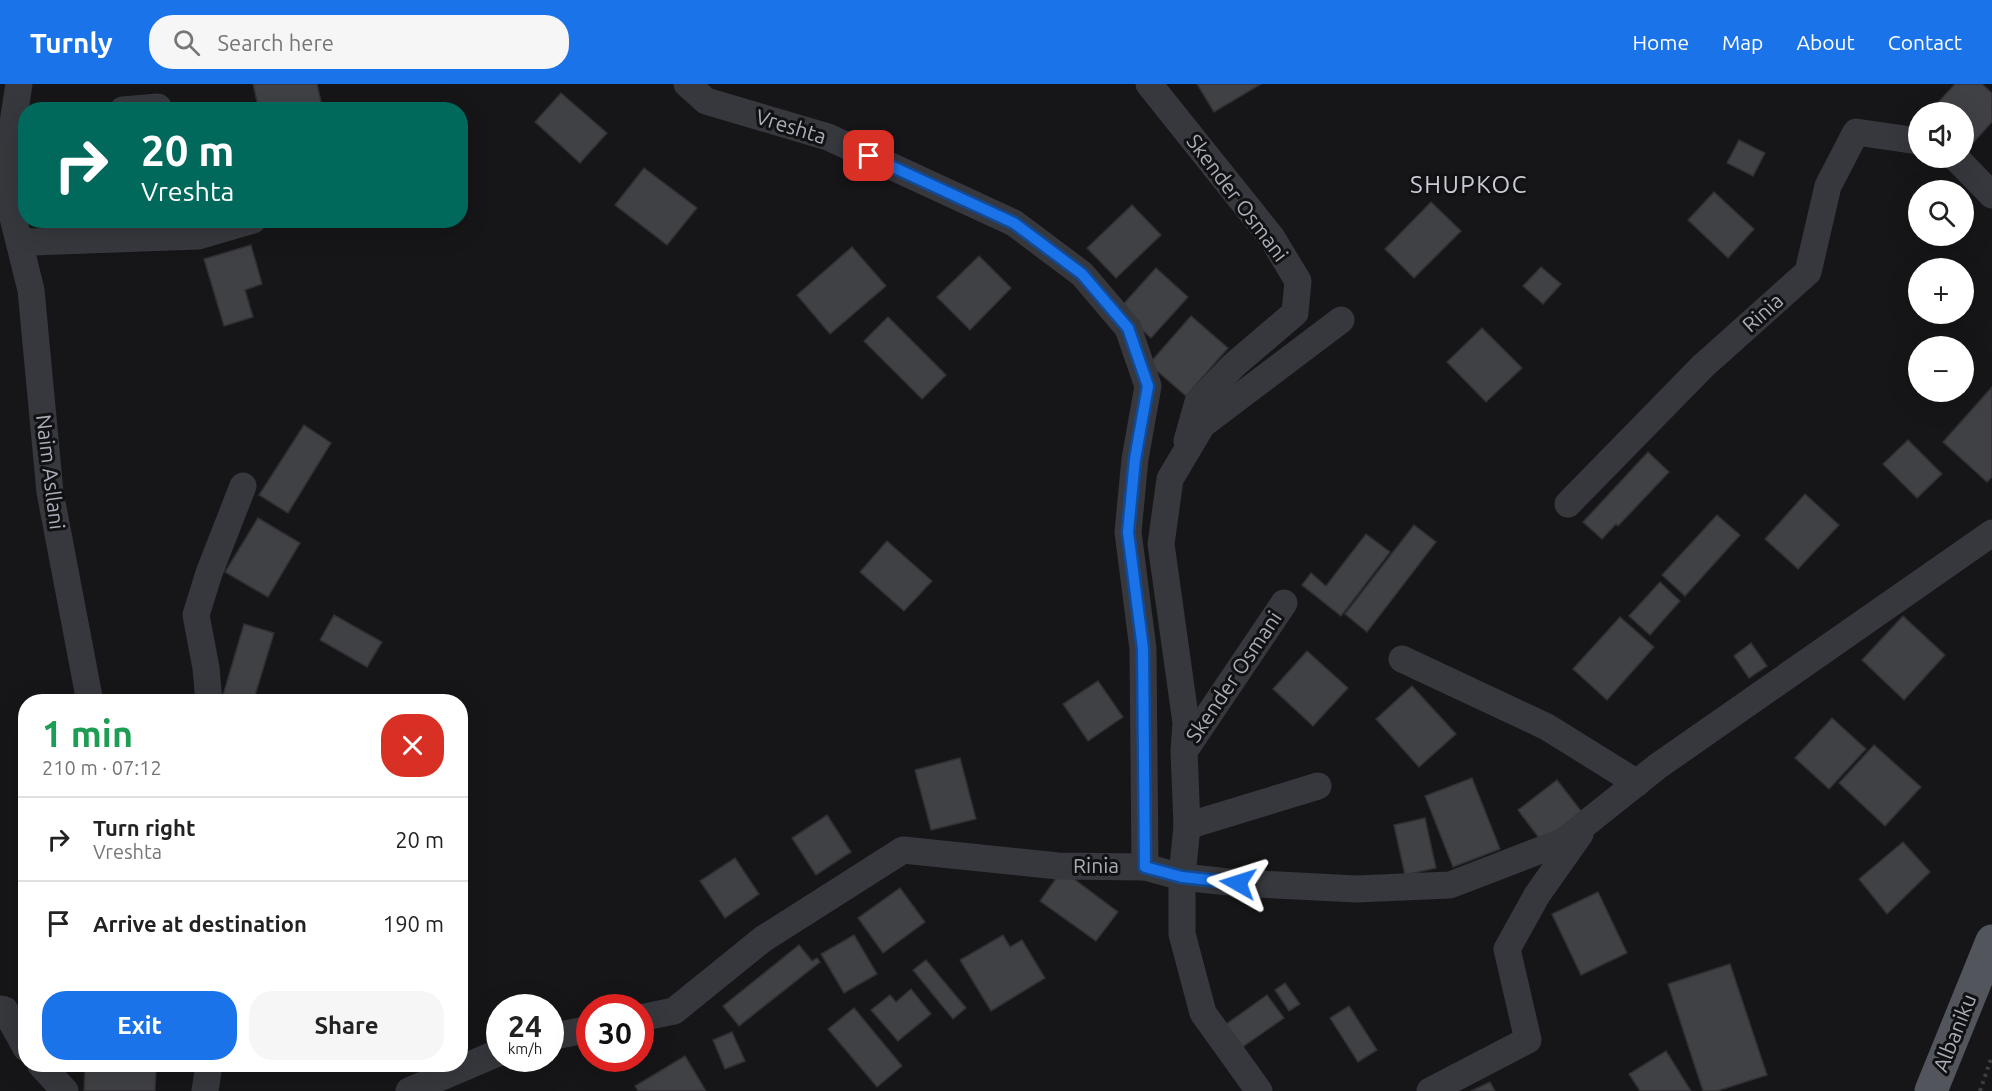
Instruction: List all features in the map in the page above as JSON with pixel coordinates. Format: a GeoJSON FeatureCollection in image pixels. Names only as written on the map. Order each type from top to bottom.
{"type":"FeatureCollection","features":[{"type":"Feature","properties":{"kind":"main road","name":"Albaniku"},"geometry":{"type":"LineString","coordinates":[[1931,1091],[1992,941]]}},
{"type":"Feature","properties":{"kind":"street","name":"Naim Asllani"},"geometry":{"type":"LineString","coordinates":[[19,84],[19,102]]}},
{"type":"Feature","properties":{"kind":"street","name":"Vreshta"},"geometry":{"type":"LineString","coordinates":[[687,84],[706,101],[828,137],[1014,223],[1082,274],[1128,328],[1148,386],[1135,459],[1128,532],[1143,649],[1145,867]]}},
{"type":"Feature","properties":{"kind":"street","name":"Skender Osmani"},"geometry":{"type":"LineString","coordinates":[[1149,84],[1272,238],[1298,281],[1295,313],[1234,365],[1198,402],[1183,457]]}},
{"type":"Feature","properties":{"kind":"street","name":"Naim Asllani"},"geometry":{"type":"LineString","coordinates":[[18,124],[4,181],[31,290],[50,492],[88,694]]}},
{"type":"Feature","properties":{"kind":"street","name":"Rinia"},"geometry":{"type":"LineString","coordinates":[[1568,504],[1703,366],[1808,272],[1828,186],[1856,132],[1908,140]]}},
{"type":"Feature","properties":{"kind":"street"},"geometry":{"type":"LineString","coordinates":[[1966,168],[1992,195]]}},
{"type":"Feature","properties":{"kind":"street"},"geometry":{"type":"LineString","coordinates":[[19,240],[32,242],[198,236],[226,228]]}},
{"type":"Feature","properties":{"kind":"street","name":"Skender Osmani"},"geometry":{"type":"LineString","coordinates":[[1259,1091],[1203,1013],[1182,934],[1182,877],[1187,826],[1184,751],[1186,723],[1161,544],[1170,478],[1202,425],[1341,320]]}},
{"type":"Feature","properties":{"kind":"street"},"geometry":{"type":"LineString","coordinates":[[208,694],[196,615],[243,486]]}},
{"type":"Feature","properties":{"kind":"street","name":"Rinia"},"geometry":{"type":"LineString","coordinates":[[654,1015],[674,1011],[763,939],[903,850],[1058,866],[1145,867],[1182,877],[1238,883],[1356,889],[1450,885],[1564,841],[1637,783],[1804,663],[1992,533]]}},
{"type":"Feature","properties":{"kind":"street","name":"Skender Osmani"},"geometry":{"type":"LineString","coordinates":[[1184,751],[1284,603]]}},
{"type":"Feature","properties":{"kind":"street"},"geometry":{"type":"LineString","coordinates":[[1402,659],[1547,727],[1637,783]]}},
{"type":"Feature","properties":{"kind":"street"},"geometry":{"type":"LineString","coordinates":[[1187,826],[1318,786]]}},
{"type":"Feature","properties":{"kind":"street","name":"Rinia"},"geometry":{"type":"LineString","coordinates":[[1430,1091],[1528,1040],[1507,949],[1537,896],[1588,823]]}},
{"type":"Feature","properties":{"kind":"street"},"geometry":{"type":"LineString","coordinates":[[0,1009],[5,1010],[18,1034]]}},
{"type":"Feature","properties":{"kind":"street"},"geometry":{"type":"LineString","coordinates":[[468,1066],[486,1058]]}},
{"type":"Feature","properties":{"kind":"street"},"geometry":{"type":"LineString","coordinates":[[47,1072],[64,1091]]}},
{"type":"Feature","properties":{"kind":"street"},"geometry":{"type":"LineString","coordinates":[[206,1091],[208,1072]]}},
{"type":"Feature","properties":{"kind":"street"},"geometry":{"type":"LineString","coordinates":[[409,1091],[453,1072]]}},
{"type":"Feature","properties":{"kind":"path"},"geometry":{"type":"LineString","coordinates":[[1980,1091],[1992,1056]]}},
{"type":"Feature","properties":{"kind":"building"},"geometry":{"type":"Polygon","coordinates":[[[253,84],[317,84],[321,102],[257,102],[253,84]]]}},
{"type":"Feature","properties":{"kind":"building"},"geometry":{"type":"Polygon","coordinates":[[[1197,84],[1261,84],[1214,112],[1197,84]]]}},
{"type":"Feature","properties":{"kind":"building"},"geometry":{"type":"Polygon","coordinates":[[[1955,84],[1982,84],[1992,93],[1992,122],[1974,142],[1974,102],[1938,102],[1955,84]]]}},
{"type":"Feature","properties":{"kind":"building"},"geometry":{"type":"Polygon","coordinates":[[[561,93],[607,133],[580,163],[535,122],[561,93]]]}},
{"type":"Feature","properties":{"kind":"building"},"geometry":{"type":"Polygon","coordinates":[[[1739,140],[1765,153],[1753,176],[1727,163],[1739,140]]]}},
{"type":"Feature","properties":{"kind":"building"},"geometry":{"type":"Polygon","coordinates":[[[644,168],[697,208],[667,245],[615,205],[644,168]]]}},
{"type":"Feature","properties":{"kind":"building"},"geometry":{"type":"Polygon","coordinates":[[[1714,192],[1754,229],[1728,258],[1688,220],[1714,192]]]}},
{"type":"Feature","properties":{"kind":"building"},"geometry":{"type":"Polygon","coordinates":[[[1431,202],[1461,231],[1414,278],[1385,249],[1431,202]]]}},
{"type":"Feature","properties":{"kind":"building"},"geometry":{"type":"Polygon","coordinates":[[[1132,205],[1161,235],[1116,278],[1087,248],[1132,205]]]}},
{"type":"Feature","properties":{"kind":"building"},"geometry":{"type":"Polygon","coordinates":[[[251,245],[262,284],[245,290],[253,317],[224,326],[204,259],[251,245]]]}},
{"type":"Feature","properties":{"kind":"building"},"geometry":{"type":"Polygon","coordinates":[[[852,247],[886,286],[830,334],[797,295],[852,247]]]}},
{"type":"Feature","properties":{"kind":"building"},"geometry":{"type":"Polygon","coordinates":[[[979,256],[1011,288],[970,330],[937,297],[979,256]]]}},
{"type":"Feature","properties":{"kind":"building"},"geometry":{"type":"Polygon","coordinates":[[[1541,267],[1561,284],[1543,304],[1523,286],[1541,267]]]}},
{"type":"Feature","properties":{"kind":"building"},"geometry":{"type":"Polygon","coordinates":[[[1156,268],[1188,297],[1151,338],[1119,309],[1156,268]]]}},
{"type":"Feature","properties":{"kind":"building"},"geometry":{"type":"Polygon","coordinates":[[[1191,316],[1228,348],[1186,396],[1149,364],[1191,316]]]}},
{"type":"Feature","properties":{"kind":"building"},"geometry":{"type":"Polygon","coordinates":[[[888,317],[946,375],[922,399],[864,341],[888,317]]]}},
{"type":"Feature","properties":{"kind":"building"},"geometry":{"type":"Polygon","coordinates":[[[1482,328],[1522,368],[1486,402],[1447,362],[1482,328]]]}},
{"type":"Feature","properties":{"kind":"building"},"geometry":{"type":"Polygon","coordinates":[[[1992,387],[1992,477],[1987,482],[1943,442],[1992,387]]]}},
{"type":"Feature","properties":{"kind":"building"},"geometry":{"type":"Polygon","coordinates":[[[304,425],[331,443],[288,513],[259,495],[304,425]]]}},
{"type":"Feature","properties":{"kind":"building"},"geometry":{"type":"Polygon","coordinates":[[[1908,440],[1942,474],[1917,498],[1883,464],[1908,440]]]}},
{"type":"Feature","properties":{"kind":"building"},"geometry":{"type":"Polygon","coordinates":[[[1648,452],[1669,472],[1618,526],[1616,524],[1602,539],[1583,522],[1648,452]]]}},
{"type":"Feature","properties":{"kind":"building"},"geometry":{"type":"Polygon","coordinates":[[[1805,494],[1839,525],[1798,569],[1765,539],[1805,494]]]}},
{"type":"Feature","properties":{"kind":"building"},"geometry":{"type":"Polygon","coordinates":[[[1717,515],[1740,535],[1685,596],[1662,575],[1717,515]]]}},
{"type":"Feature","properties":{"kind":"building"},"geometry":{"type":"Polygon","coordinates":[[[258,518],[300,543],[268,597],[225,572],[258,518]]]}},
{"type":"Feature","properties":{"kind":"building"},"geometry":{"type":"Polygon","coordinates":[[[1414,525],[1436,542],[1367,632],[1345,614],[1414,525]]]}},
{"type":"Feature","properties":{"kind":"building"},"geometry":{"type":"Polygon","coordinates":[[[1366,534],[1390,552],[1341,616],[1302,585],[1311,573],[1326,586],[1366,534]]]}},
{"type":"Feature","properties":{"kind":"building"},"geometry":{"type":"Polygon","coordinates":[[[887,541],[932,581],[904,611],[860,572],[887,541]]]}},
{"type":"Feature","properties":{"kind":"building"},"geometry":{"type":"Polygon","coordinates":[[[1660,582],[1680,601],[1650,635],[1629,616],[1660,582]]]}},
{"type":"Feature","properties":{"kind":"building"},"geometry":{"type":"Polygon","coordinates":[[[334,615],[382,642],[367,667],[320,640],[334,615]]]}},
{"type":"Feature","properties":{"kind":"building"},"geometry":{"type":"Polygon","coordinates":[[[1903,616],[1945,655],[1904,700],[1862,660],[1903,616]]]}},
{"type":"Feature","properties":{"kind":"building"},"geometry":{"type":"Polygon","coordinates":[[[1620,617],[1654,647],[1607,700],[1573,669],[1620,617]]]}},
{"type":"Feature","properties":{"kind":"building"},"geometry":{"type":"Polygon","coordinates":[[[244,624],[274,633],[255,694],[223,694],[244,624]]]}},
{"type":"Feature","properties":{"kind":"building"},"geometry":{"type":"Polygon","coordinates":[[[1751,643],[1767,666],[1749,678],[1734,656],[1751,643]]]}},
{"type":"Feature","properties":{"kind":"building"},"geometry":{"type":"Polygon","coordinates":[[[1307,651],[1348,688],[1313,726],[1273,689],[1307,651]]]}},
{"type":"Feature","properties":{"kind":"building"},"geometry":{"type":"Polygon","coordinates":[[[1098,681],[1123,717],[1088,741],[1063,704],[1098,681]]]}},
{"type":"Feature","properties":{"kind":"building"},"geometry":{"type":"Polygon","coordinates":[[[1412,686],[1456,734],[1419,767],[1376,719],[1412,686]]]}},
{"type":"Feature","properties":{"kind":"building"},"geometry":{"type":"Polygon","coordinates":[[[1832,718],[1866,749],[1829,789],[1795,758],[1832,718]]]}},
{"type":"Feature","properties":{"kind":"building"},"geometry":{"type":"Polygon","coordinates":[[[1874,745],[1921,787],[1885,826],[1839,783],[1874,745]]]}},
{"type":"Feature","properties":{"kind":"building"},"geometry":{"type":"Polygon","coordinates":[[[960,758],[976,819],[931,830],[915,770],[960,758]]]}},
{"type":"Feature","properties":{"kind":"building"},"geometry":{"type":"Polygon","coordinates":[[[1472,778],[1500,849],[1453,867],[1425,796],[1472,778]]]}},
{"type":"Feature","properties":{"kind":"building"},"geometry":{"type":"Polygon","coordinates":[[[1557,780],[1585,816],[1545,846],[1518,810],[1557,780]]]}},
{"type":"Feature","properties":{"kind":"building"},"geometry":{"type":"Polygon","coordinates":[[[827,815],[851,852],[816,875],[792,838],[827,815]]]}},
{"type":"Feature","properties":{"kind":"building"},"geometry":{"type":"Polygon","coordinates":[[[1425,818],[1436,868],[1405,875],[1394,825],[1425,818]]]}},
{"type":"Feature","properties":{"kind":"building"},"geometry":{"type":"Polygon","coordinates":[[[1903,842],[1930,872],[1887,914],[1859,879],[1903,842]]]}},
{"type":"Feature","properties":{"kind":"building"},"geometry":{"type":"Polygon","coordinates":[[[735,858],[759,894],[725,918],[700,881],[735,858]]]}},
{"type":"Feature","properties":{"kind":"building"},"geometry":{"type":"Polygon","coordinates":[[[1062,870],[1118,912],[1096,941],[1040,901],[1062,870]]]}},
{"type":"Feature","properties":{"kind":"building"},"geometry":{"type":"Polygon","coordinates":[[[900,888],[925,922],[883,953],[858,918],[900,888]]]}},
{"type":"Feature","properties":{"kind":"building"},"geometry":{"type":"Polygon","coordinates":[[[1598,892],[1627,953],[1581,975],[1552,914],[1598,892]]]}},
{"type":"Feature","properties":{"kind":"building"},"geometry":{"type":"Polygon","coordinates":[[[854,935],[877,974],[844,993],[821,954],[854,935]]]}},
{"type":"Feature","properties":{"kind":"building"},"geometry":{"type":"Polygon","coordinates":[[[1003,935],[1010,947],[1022,940],[1045,978],[991,1011],[960,960],[1003,935]]]}},
{"type":"Feature","properties":{"kind":"building"},"geometry":{"type":"Polygon","coordinates":[[[799,945],[812,961],[817,958],[820,962],[739,1026],[723,1006],[799,945]]]}},
{"type":"Feature","properties":{"kind":"building"},"geometry":{"type":"Polygon","coordinates":[[[926,960],[966,1008],[953,1019],[913,970],[926,960]]]}},
{"type":"Feature","properties":{"kind":"building"},"geometry":{"type":"Polygon","coordinates":[[[1730,964],[1767,1075],[1717,1091],[1703,1091],[1668,984],[1730,964]]]}},
{"type":"Feature","properties":{"kind":"building"},"geometry":{"type":"Polygon","coordinates":[[[1285,983],[1300,1004],[1289,1011],[1275,990],[1285,983]]]}},
{"type":"Feature","properties":{"kind":"building"},"geometry":{"type":"Polygon","coordinates":[[[911,989],[931,1014],[898,1041],[871,1010],[890,995],[896,1002],[911,989]]]}},
{"type":"Feature","properties":{"kind":"building"},"geometry":{"type":"Polygon","coordinates":[[[1267,995],[1284,1018],[1241,1048],[1225,1025],[1267,995]]]}},
{"type":"Feature","properties":{"kind":"building"},"geometry":{"type":"Polygon","coordinates":[[[1349,1006],[1377,1050],[1358,1062],[1330,1018],[1349,1006]]]}},
{"type":"Feature","properties":{"kind":"building"},"geometry":{"type":"Polygon","coordinates":[[[854,1008],[902,1066],[877,1087],[828,1029],[854,1008]]]}},
{"type":"Feature","properties":{"kind":"building"},"geometry":{"type":"Polygon","coordinates":[[[732,1032],[745,1061],[725,1069],[713,1040],[732,1032]]]}},
{"type":"Feature","properties":{"kind":"building"},"geometry":{"type":"Polygon","coordinates":[[[1666,1051],[1691,1091],[1640,1091],[1629,1074],[1666,1051]]]}},
{"type":"Feature","properties":{"kind":"building"},"geometry":{"type":"Polygon","coordinates":[[[685,1056],[706,1091],[638,1091],[635,1086],[685,1056]]]}},
{"type":"Feature","properties":{"kind":"building"},"geometry":{"type":"Polygon","coordinates":[[[85,1072],[156,1072],[155,1091],[84,1091],[85,1072]]]}},
{"type":"Feature","properties":{"kind":"building"},"geometry":{"type":"Polygon","coordinates":[[[1490,1082],[1495,1091],[1471,1091],[1490,1082]]]}},
{"type":"Feature","properties":{"kind":"district","name":"SHUPKOC"},"geometry":{"type":"Point","coordinates":[1469,185]}},
{"type":"Feature","properties":{"kind":"route"},"geometry":{"type":"LineString","coordinates":[[869,156],[1014,223],[1082,274],[1128,328],[1148,386],[1135,459],[1128,532],[1143,649],[1145,867],[1182,877],[1238,883]]}}]}
